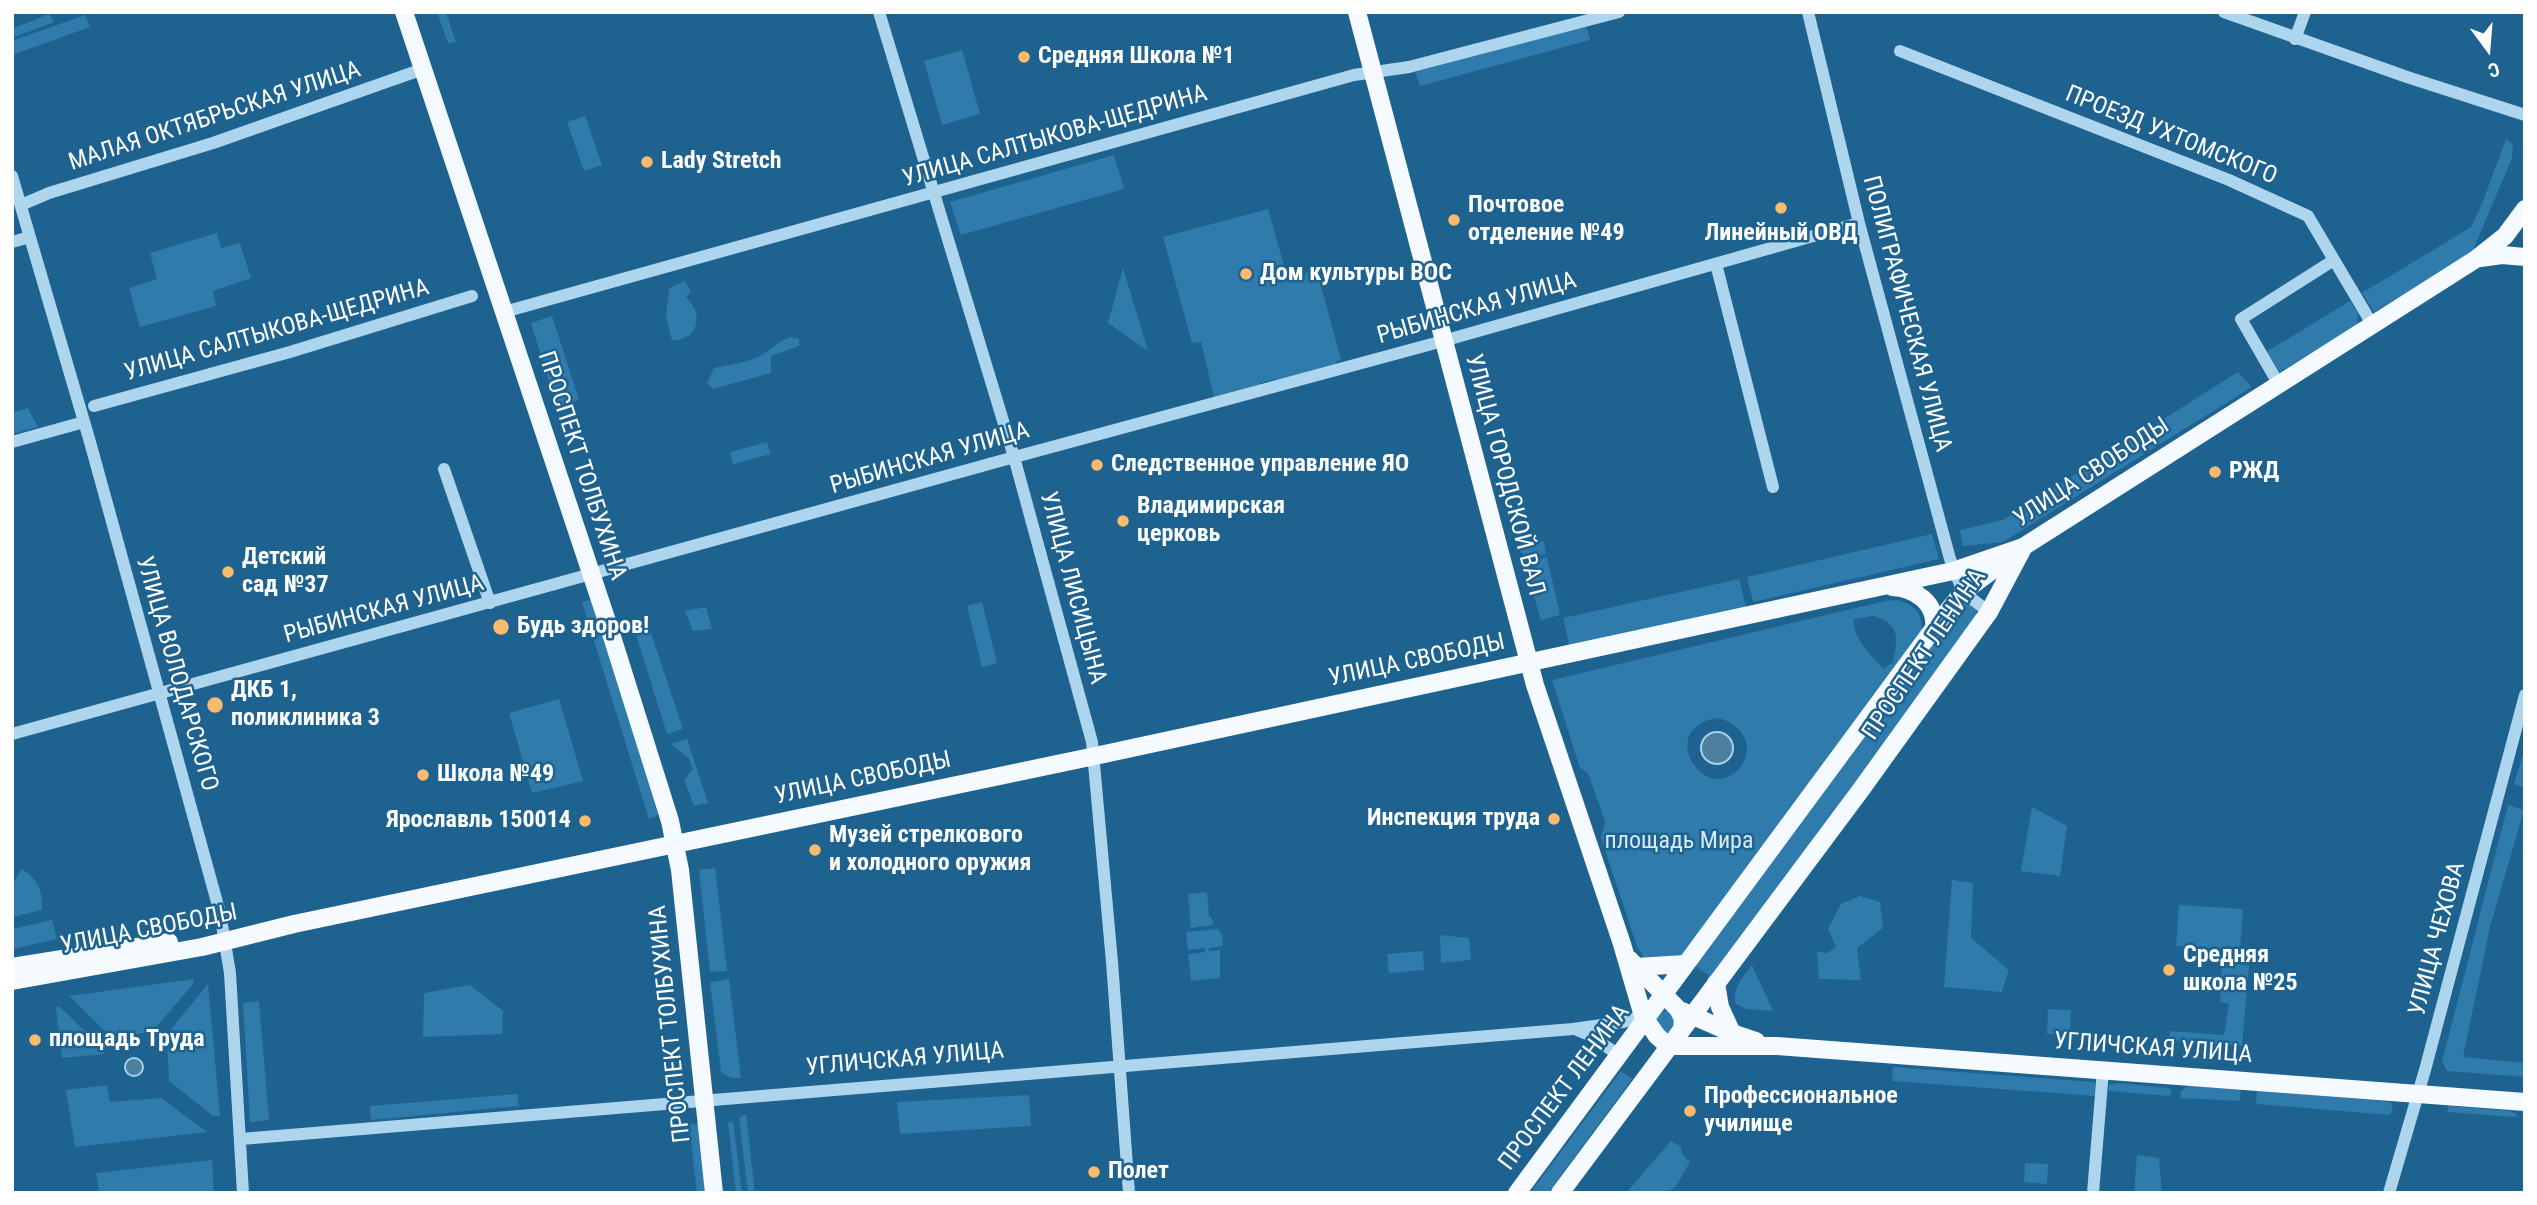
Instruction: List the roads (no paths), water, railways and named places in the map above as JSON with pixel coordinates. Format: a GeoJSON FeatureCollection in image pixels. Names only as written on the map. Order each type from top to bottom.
{"type":"FeatureCollection","features":[{"type":"Feature","properties":{"kind":"main road","name":"ПРОСПЕКТ ТОЛБУХИНА"},"geometry":{"type":"LineString","coordinates":[[404,12],[592,575],[675,844],[715,1193]]}},
{"type":"Feature","properties":{"kind":"main road","name":"УЛИЦА ГОРОДСКОЙ ВАЛ"},"geometry":{"type":"LineString","coordinates":[[1357,12],[1528,662],[1622,944],[1634,975],[1662,1020]]}},
{"type":"Feature","properties":{"kind":"main road","name":"УЛИЦА СВОБОДЫ"},"geometry":{"type":"LineString","coordinates":[[12,981],[1094,756],[1954,571],[2023,547],[2476,259],[2505,236],[2525,209]]}},
{"type":"Feature","properties":{"kind":"main road"},"geometry":{"type":"LineString","coordinates":[[2476,259],[2502,255],[2525,257]]}},
{"type":"Feature","properties":{"kind":"main road","name":"ПРОСПЕКТ ЛЕНИНА"},"geometry":{"type":"LineString","coordinates":[[1560,1193],[1662,1020],[1686,964],[1962,592],[2023,547]]}},
{"type":"Feature","properties":{"kind":"main road","name":"ПРОСПЕКТ ЛЕНИНА"},"geometry":{"type":"LineString","coordinates":[[1517,1193],[1619,1055],[1662,1020],[1716,983],[1860,791],[1989,612],[2023,547]]}},
{"type":"Feature","properties":{"kind":"main road"},"geometry":{"type":"LineString","coordinates":[[1878,586],[1897,587],[1920,595],[1931,607],[1935,620],[1934,628]]}},
{"type":"Feature","properties":{"kind":"main road","name":"УЛИЦА СВОБОДЫ"},"geometry":{"type":"LineString","coordinates":[[12,967],[225,938]]}},
{"type":"Feature","properties":{"kind":"main road"},"geometry":{"type":"LineString","coordinates":[[1634,975],[1686,964]]}},
{"type":"Feature","properties":{"kind":"main road","name":"УЛИЦА ГОРОДСКОЙ ВАЛ"},"geometry":{"type":"LineString","coordinates":[[1634,975],[1662,1020]]}},
{"type":"Feature","properties":{"kind":"main road"},"geometry":{"type":"LineString","coordinates":[[1716,983],[1722,1012],[1732,1033]]}},
{"type":"Feature","properties":{"kind":"main road","name":"УГЛИЧСКАЯ УЛИЦА"},"geometry":{"type":"LineString","coordinates":[[1662,1020],[1777,1046],[2525,1102]]}},
{"type":"Feature","properties":{"kind":"main road","name":"УГЛИЧСКАЯ УЛИЦА"},"geometry":{"type":"LineString","coordinates":[[1662,1020],[1732,1033],[1777,1046]]}},
{"type":"Feature","properties":{"kind":"street","name":"УЛИЦА ЛИСИЦЫНА"},"geometry":{"type":"LineString","coordinates":[[879,12],[1014,457],[1094,756],[1129,1193]]}},
{"type":"Feature","properties":{"kind":"street","name":"УЛИЦА САЛТЫКОВА-ЩЕДРИНА"},"geometry":{"type":"LineString","coordinates":[[504,312],[1354,75],[1409,67],[1619,12]]}},
{"type":"Feature","properties":{"kind":"street","name":"ПОЛИГРАФИЧЕСКАЯ УЛИЦА"},"geometry":{"type":"LineString","coordinates":[[1808,12],[1859,223],[1962,592]]}},
{"type":"Feature","properties":{"kind":"street"},"geometry":{"type":"LineString","coordinates":[[2224,12],[2295,39],[2525,115]]}},
{"type":"Feature","properties":{"kind":"street"},"geometry":{"type":"LineString","coordinates":[[2295,39],[2305,12]]}},
{"type":"Feature","properties":{"kind":"street","name":"ПРОЕЗД УХТОМСКОГО"},"geometry":{"type":"LineString","coordinates":[[1900,51],[2229,180],[2308,216],[2372,324]]}},
{"type":"Feature","properties":{"kind":"street","name":"МАЛАЯ ОКТЯБРЬСКАЯ УЛИЦА"},"geometry":{"type":"LineString","coordinates":[[21,205],[49,193],[213,143],[423,69]]}},
{"type":"Feature","properties":{"kind":"street","name":"УЛИЦА ВОЛОДАРСКОГО"},"geometry":{"type":"LineString","coordinates":[[12,176],[84,422],[225,938],[230,973],[243,1193]]}},
{"type":"Feature","properties":{"kind":"street","name":"РЫБИНСКАЯ УЛИЦА"},"geometry":{"type":"LineString","coordinates":[[12,734],[1443,341],[1859,223]]}},
{"type":"Feature","properties":{"kind":"street"},"geometry":{"type":"LineString","coordinates":[[12,242],[30,237]]}},
{"type":"Feature","properties":{"kind":"street"},"geometry":{"type":"LineString","coordinates":[[2278,383],[2241,319],[2334,260]]}},
{"type":"Feature","properties":{"kind":"street"},"geometry":{"type":"LineString","coordinates":[[1716,264],[1773,487]]}},
{"type":"Feature","properties":{"kind":"street","name":"УЛИЦА САЛТЫКОВА-ЩЕДРИНА"},"geometry":{"type":"LineString","coordinates":[[94,406],[290,352],[472,296]]}},
{"type":"Feature","properties":{"kind":"street"},"geometry":{"type":"LineString","coordinates":[[12,442],[84,422]]}},
{"type":"Feature","properties":{"kind":"street"},"geometry":{"type":"LineString","coordinates":[[444,469],[490,603]]}},
{"type":"Feature","properties":{"kind":"street"},"geometry":{"type":"LineString","coordinates":[[1962,592],[1989,612]]}},
{"type":"Feature","properties":{"kind":"street","name":"УЛИЦА ЧЕХОВА"},"geometry":{"type":"LineString","coordinates":[[2389,1193],[2419,1093],[2525,695]]}},
{"type":"Feature","properties":{"kind":"street","name":"УГЛИЧСКАЯ УЛИЦА"},"geometry":{"type":"LineString","coordinates":[[241,1139],[1662,1020]]}},
{"type":"Feature","properties":{"kind":"street"},"geometry":{"type":"LineString","coordinates":[[1573,1029],[1589,1035],[1619,1055]]}},
{"type":"Feature","properties":{"kind":"street"},"geometry":{"type":"LineString","coordinates":[[2093,1193],[2103,1070]]}},
{"type":"Feature","properties":{"kind":"place","name":"Средняя Школа №1"},"geometry":{"type":"Point","coordinates":[1024,57]}},
{"type":"Feature","properties":{"kind":"place","name":"Lady Stretch"},"geometry":{"type":"Point","coordinates":[647,162]}},
{"type":"Feature","properties":{"kind":"place","name":"Линейный ОВД"},"geometry":{"type":"Point","coordinates":[1781,208]}},
{"type":"Feature","properties":{"kind":"place","name":"Почтовое отделение №49"},"geometry":{"type":"Point","coordinates":[1454,220]}},
{"type":"Feature","properties":{"kind":"place","name":"Дом культуры ВОС"},"geometry":{"type":"Point","coordinates":[1246,274]}},
{"type":"Feature","properties":{"kind":"place","name":"Следственное управление ЯО"},"geometry":{"type":"Point","coordinates":[1097,465]}},
{"type":"Feature","properties":{"kind":"place","name":"РЖД"},"geometry":{"type":"Point","coordinates":[2215,472]}},
{"type":"Feature","properties":{"kind":"place","name":"Владимирская церковь"},"geometry":{"type":"Point","coordinates":[1123,521]}},
{"type":"Feature","properties":{"kind":"place","name":"Детский сад №37"},"geometry":{"type":"Point","coordinates":[228,572]}},
{"type":"Feature","properties":{"kind":"place","name":"Будь здоров!"},"geometry":{"type":"Point","coordinates":[501,627]}},
{"type":"Feature","properties":{"kind":"place","name":"ДКБ 1, поликлиника 3"},"geometry":{"type":"Point","coordinates":[215,705]}},
{"type":"Feature","properties":{"kind":"place","name":"Школа №49"},"geometry":{"type":"Point","coordinates":[423,775]}},
{"type":"Feature","properties":{"kind":"place","name":"Инспекция труда"},"geometry":{"type":"Point","coordinates":[1554,819]}},
{"type":"Feature","properties":{"kind":"place","name":"Ярославль 150014"},"geometry":{"type":"Point","coordinates":[585,821]}},
{"type":"Feature","properties":{"kind":"place","name":"Музей стрелкового и холодного оружия"},"geometry":{"type":"Point","coordinates":[815,850]}},
{"type":"Feature","properties":{"kind":"place","name":"Средняя школа №25"},"geometry":{"type":"Point","coordinates":[2169,970]}},
{"type":"Feature","properties":{"kind":"place","name":"площадь Труда"},"geometry":{"type":"Point","coordinates":[35,1040]}},
{"type":"Feature","properties":{"kind":"place","name":"Профессиональное училище"},"geometry":{"type":"Point","coordinates":[1690,1111]}},
{"type":"Feature","properties":{"kind":"place","name":"Полет"},"geometry":{"type":"Point","coordinates":[1094,1172]}},
{"type":"Feature","properties":{"kind":"park label","name":"площадь Мира"},"geometry":{"type":"Point","coordinates":[1679,842]}}]}
